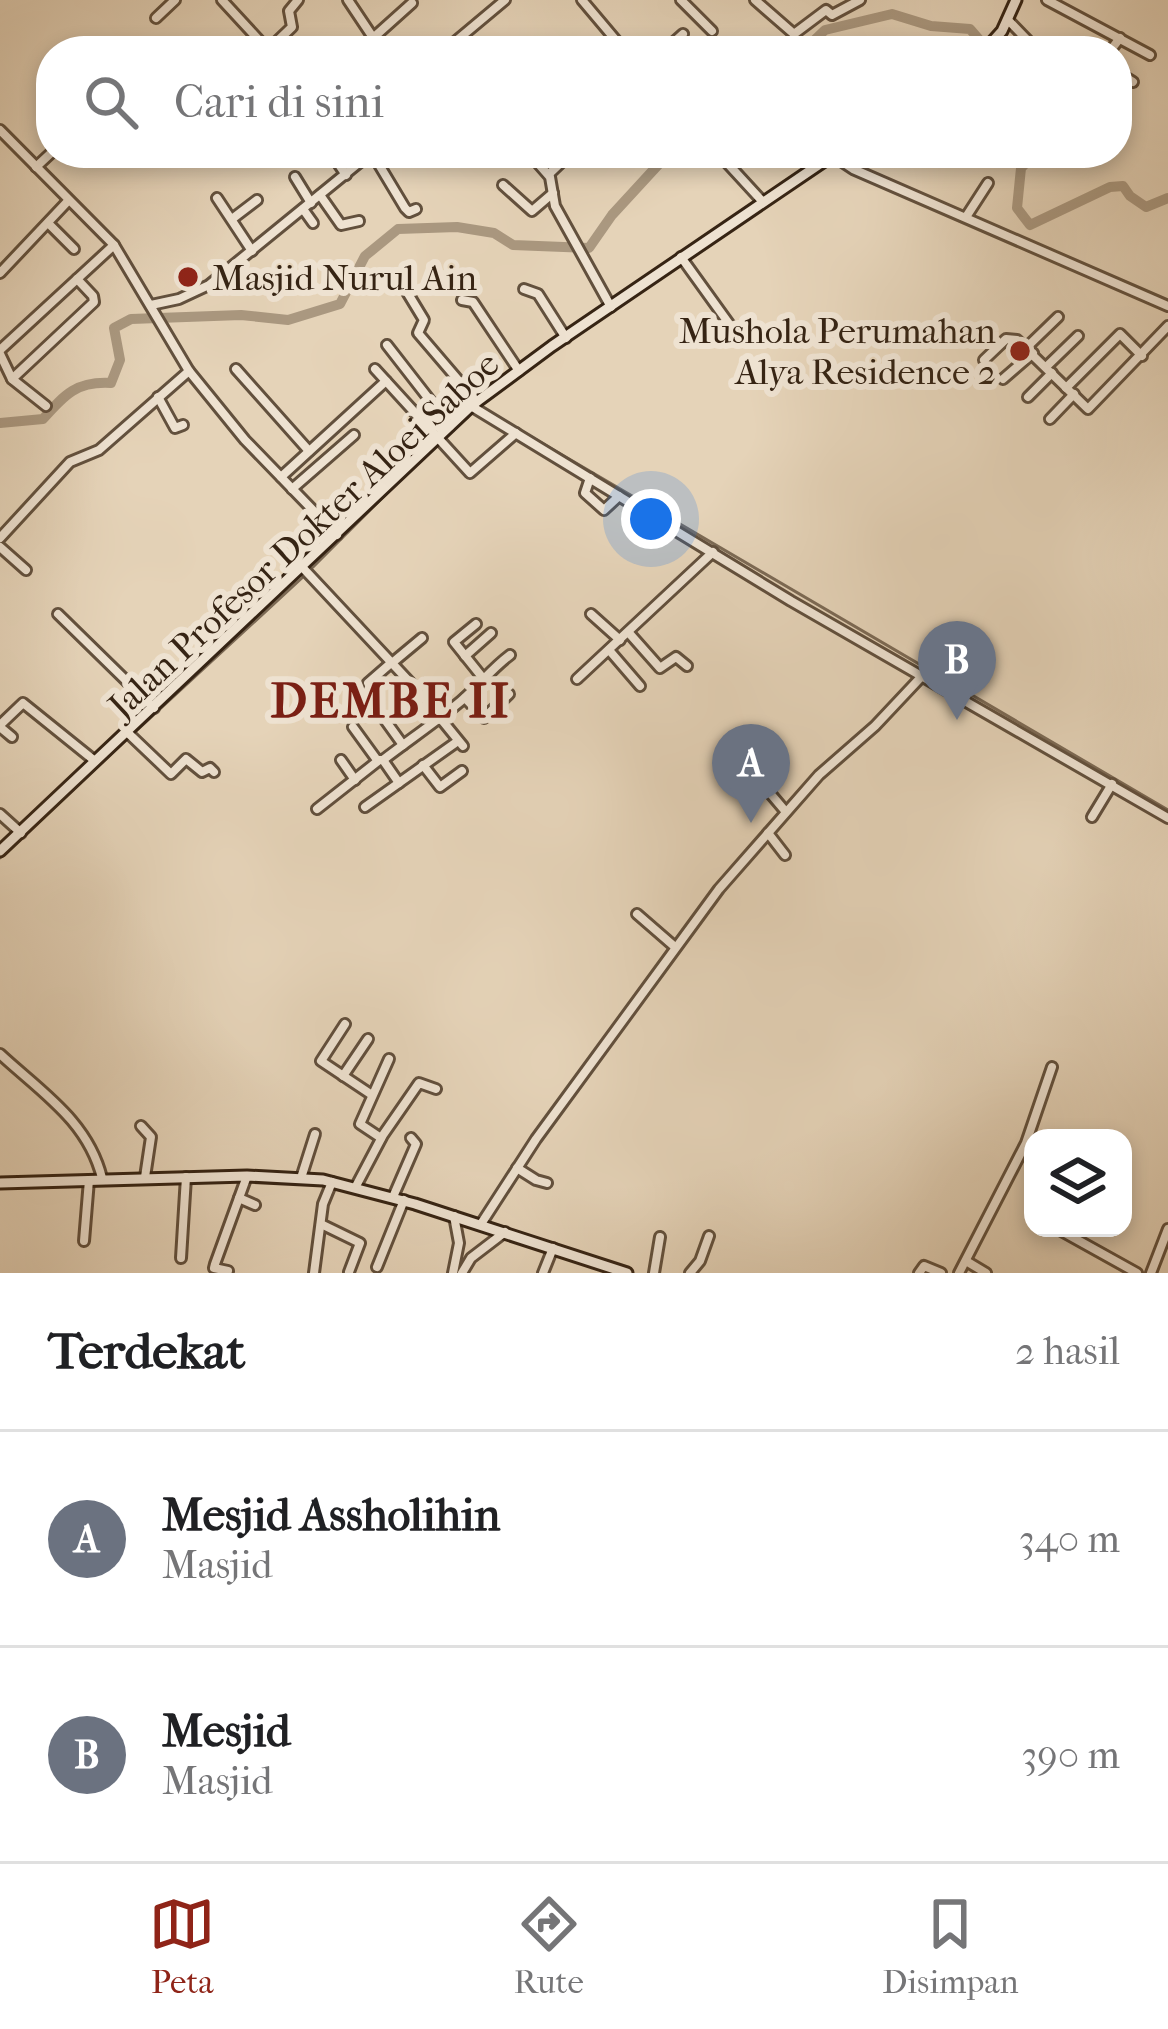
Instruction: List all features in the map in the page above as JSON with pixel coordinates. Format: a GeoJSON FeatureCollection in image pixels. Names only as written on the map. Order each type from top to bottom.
{"type":"FeatureCollection","features":[{"type":"Feature","properties":{"kind":"street"},"geometry":{"type":"LineString","coordinates":[[155,18],[176,0]]}},
{"type":"Feature","properties":{"kind":"street"},"geometry":{"type":"LineString","coordinates":[[222,0],[254,36]]}},
{"type":"Feature","properties":{"kind":"street"},"geometry":{"type":"LineString","coordinates":[[283,36],[292,27],[289,11],[298,0]]}},
{"type":"Feature","properties":{"kind":"street"},"geometry":{"type":"LineString","coordinates":[[348,0],[372,36]]}},
{"type":"Feature","properties":{"kind":"street"},"geometry":{"type":"LineString","coordinates":[[462,36],[505,0]]}},
{"type":"Feature","properties":{"kind":"street"},"geometry":{"type":"LineString","coordinates":[[582,0],[612,36]]}},
{"type":"Feature","properties":{"kind":"street"},"geometry":{"type":"LineString","coordinates":[[681,0],[712,31]]}},
{"type":"Feature","properties":{"kind":"street"},"geometry":{"type":"LineString","coordinates":[[755,0],[794,34],[826,10],[831,15],[860,0]]}},
{"type":"Feature","properties":{"kind":"street"},"geometry":{"type":"LineString","coordinates":[[999,36],[1016,0]]}},
{"type":"Feature","properties":{"kind":"street"},"geometry":{"type":"LineString","coordinates":[[1047,0],[1116,36]]}},
{"type":"Feature","properties":{"kind":"street"},"geometry":{"type":"LineString","coordinates":[[375,36],[412,3]]}},
{"type":"Feature","properties":{"kind":"street"},"geometry":{"type":"LineString","coordinates":[[1008,20],[1023,36]]}},
{"type":"Feature","properties":{"kind":"street"},"geometry":{"type":"LineString","coordinates":[[1132,45],[1150,55]]}},
{"type":"Feature","properties":{"kind":"street"},"geometry":{"type":"LineString","coordinates":[[0,130],[36,167]]}},
{"type":"Feature","properties":{"kind":"street"},"geometry":{"type":"LineString","coordinates":[[37,168],[114,245],[189,371],[337,535]]}},
{"type":"Feature","properties":{"kind":"street"},"geometry":{"type":"LineString","coordinates":[[340,168],[350,187]]}},
{"type":"Feature","properties":{"kind":"street"},"geometry":{"type":"LineString","coordinates":[[153,309],[197,292],[354,168]]}},
{"type":"Feature","properties":{"kind":"street"},"geometry":{"type":"LineString","coordinates":[[381,168],[405,208],[409,212],[416,209]]}},
{"type":"Feature","properties":{"kind":"street"},"geometry":{"type":"LineString","coordinates":[[544,168],[555,206],[611,307]]}},
{"type":"Feature","properties":{"kind":"street"},"geometry":{"type":"LineString","coordinates":[[549,174],[555,168]]}},
{"type":"Feature","properties":{"kind":"street"},"geometry":{"type":"LineString","coordinates":[[732,168],[763,202]]}},
{"type":"Feature","properties":{"kind":"street","name":"Jalan Profesor Dokter Aloei Saboe"},"geometry":{"type":"LineString","coordinates":[[0,851],[474,404],[549,342],[566,338],[813,168]]}},
{"type":"Feature","properties":{"kind":"street"},"geometry":{"type":"LineString","coordinates":[[853,168],[1168,306]]}},
{"type":"Feature","properties":{"kind":"street"},"geometry":{"type":"LineString","coordinates":[[295,177],[313,223]]}},
{"type":"Feature","properties":{"kind":"street"},"geometry":{"type":"LineString","coordinates":[[965,218],[988,183]]}},
{"type":"Feature","properties":{"kind":"street"},"geometry":{"type":"LineString","coordinates":[[503,185],[530,211],[553,193]]}},
{"type":"Feature","properties":{"kind":"street"},"geometry":{"type":"LineString","coordinates":[[320,195],[341,225],[359,221]]}},
{"type":"Feature","properties":{"kind":"street"},"geometry":{"type":"LineString","coordinates":[[217,198],[252,251]]}},
{"type":"Feature","properties":{"kind":"street"},"geometry":{"type":"LineString","coordinates":[[232,219],[257,200]]}},
{"type":"Feature","properties":{"kind":"street"},"geometry":{"type":"LineString","coordinates":[[0,272],[68,201]]}},
{"type":"Feature","properties":{"kind":"street"},"geometry":{"type":"LineString","coordinates":[[48,223],[74,249]]}},
{"type":"Feature","properties":{"kind":"street"},"geometry":{"type":"LineString","coordinates":[[46,406],[12,379],[0,352],[114,245]]}},
{"type":"Feature","properties":{"kind":"street"},"geometry":{"type":"LineString","coordinates":[[681,257],[735,332]]}},
{"type":"Feature","properties":{"kind":"street"},"geometry":{"type":"LineString","coordinates":[[12,379],[94,302],[76,279]]}},
{"type":"Feature","properties":{"kind":"street"},"geometry":{"type":"LineString","coordinates":[[524,289],[538,294],[566,338]]}},
{"type":"Feature","properties":{"kind":"street"},"geometry":{"type":"LineString","coordinates":[[407,292],[424,320],[418,332],[474,404],[515,433],[1168,818]]}},
{"type":"Feature","properties":{"kind":"street"},"geometry":{"type":"LineString","coordinates":[[462,300],[473,302],[519,370]]}},
{"type":"Feature","properties":{"kind":"street"},"geometry":{"type":"LineString","coordinates":[[1004,379],[1058,317]]}},
{"type":"Feature","properties":{"kind":"street"},"geometry":{"type":"LineString","coordinates":[[984,360],[1006,340],[1018,340],[1088,409],[1168,326]]}},
{"type":"Feature","properties":{"kind":"street"},"geometry":{"type":"LineString","coordinates":[[1050,418],[1120,334],[1142,356]]}},
{"type":"Feature","properties":{"kind":"street"},"geometry":{"type":"LineString","coordinates":[[1028,397],[1078,336]]}},
{"type":"Feature","properties":{"kind":"street"},"geometry":{"type":"LineString","coordinates":[[387,345],[450,426]]}},
{"type":"Feature","properties":{"kind":"street"},"geometry":{"type":"LineString","coordinates":[[236,369],[309,452]]}},
{"type":"Feature","properties":{"kind":"street"},"geometry":{"type":"LineString","coordinates":[[375,370],[470,473],[515,433]]}},
{"type":"Feature","properties":{"kind":"street"},"geometry":{"type":"LineString","coordinates":[[26,570],[0,542],[64,467],[99,450],[189,371]]}},
{"type":"Feature","properties":{"kind":"street"},"geometry":{"type":"LineString","coordinates":[[281,477],[386,381]]}},
{"type":"Feature","properties":{"kind":"street"},"geometry":{"type":"LineString","coordinates":[[158,397],[175,428],[182,425]]}},
{"type":"Feature","properties":{"kind":"street"},"geometry":{"type":"LineString","coordinates":[[292,489],[354,435]]}},
{"type":"Feature","properties":{"kind":"street"},"geometry":{"type":"LineString","coordinates":[[590,478],[585,494],[600,508],[604,510],[619,496]]}},
{"type":"Feature","properties":{"kind":"street"},"geometry":{"type":"LineString","coordinates":[[577,679],[713,553]]}},
{"type":"Feature","properties":{"kind":"street"},"geometry":{"type":"LineString","coordinates":[[303,568],[460,743],[365,807]]}},
{"type":"Feature","properties":{"kind":"street"},"geometry":{"type":"LineString","coordinates":[[58,614],[154,707]]}},
{"type":"Feature","properties":{"kind":"street"},"geometry":{"type":"LineString","coordinates":[[591,614],[660,668],[676,657],[687,666]]}},
{"type":"Feature","properties":{"kind":"street"},"geometry":{"type":"LineString","coordinates":[[476,624],[454,642],[482,677]]}},
{"type":"Feature","properties":{"kind":"street"},"geometry":{"type":"LineString","coordinates":[[465,656],[491,633]]}},
{"type":"Feature","properties":{"kind":"street"},"geometry":{"type":"LineString","coordinates":[[360,704],[372,692],[368,682],[422,638]]}},
{"type":"Feature","properties":{"kind":"street"},"geometry":{"type":"LineString","coordinates":[[609,650],[640,686]]}},
{"type":"Feature","properties":{"kind":"street"},"geometry":{"type":"LineString","coordinates":[[317,809],[440,718],[510,655]]}},
{"type":"Feature","properties":{"kind":"street"},"geometry":{"type":"LineString","coordinates":[[481,1224],[675,947],[799,797],[922,676]]}},
{"type":"Feature","properties":{"kind":"street"},"geometry":{"type":"LineString","coordinates":[[465,698],[484,718],[509,694]]}},
{"type":"Feature","properties":{"kind":"street"},"geometry":{"type":"LineString","coordinates":[[12,737],[0,726],[23,704],[96,762]]}},
{"type":"Feature","properties":{"kind":"street"},"geometry":{"type":"LineString","coordinates":[[385,720],[403,745]]}},
{"type":"Feature","properties":{"kind":"street"},"geometry":{"type":"LineString","coordinates":[[352,727],[399,783]]}},
{"type":"Feature","properties":{"kind":"street"},"geometry":{"type":"LineString","coordinates":[[127,732],[171,774],[186,759],[202,772],[210,768],[214,772]]}},
{"type":"Feature","properties":{"kind":"street"},"geometry":{"type":"LineString","coordinates":[[340,760],[356,780]]}},
{"type":"Feature","properties":{"kind":"street"},"geometry":{"type":"LineString","coordinates":[[423,765],[440,787],[462,771]]}},
{"type":"Feature","properties":{"kind":"street"},"geometry":{"type":"LineString","coordinates":[[748,767],[786,812]]}},
{"type":"Feature","properties":{"kind":"street"},"geometry":{"type":"LineString","coordinates":[[1092,817],[1112,784]]}},
{"type":"Feature","properties":{"kind":"street"},"geometry":{"type":"LineString","coordinates":[[785,793],[799,797]]}},
{"type":"Feature","properties":{"kind":"street"},"geometry":{"type":"LineString","coordinates":[[0,814],[21,833]]}},
{"type":"Feature","properties":{"kind":"street"},"geometry":{"type":"LineString","coordinates":[[768,832],[785,854]]}},
{"type":"Feature","properties":{"kind":"street"},"geometry":{"type":"LineString","coordinates":[[637,914],[675,947]]}},
{"type":"Feature","properties":{"kind":"street"},"geometry":{"type":"LineString","coordinates":[[345,1024],[321,1060],[372,1095]]}},
{"type":"Feature","properties":{"kind":"street"},"geometry":{"type":"LineString","coordinates":[[344,1076],[368,1039]]}},
{"type":"Feature","properties":{"kind":"street"},"geometry":{"type":"LineString","coordinates":[[0,1054],[76,1122],[94,1149],[102,1178]]}},
{"type":"Feature","properties":{"kind":"street"},"geometry":{"type":"LineString","coordinates":[[381,1138],[360,1124],[389,1059]]}},
{"type":"Feature","properties":{"kind":"street"},"geometry":{"type":"LineString","coordinates":[[959,1273],[1026,1143],[1052,1067]]}},
{"type":"Feature","properties":{"kind":"street"},"geometry":{"type":"LineString","coordinates":[[355,1188],[381,1138],[419,1083],[436,1089]]}},
{"type":"Feature","properties":{"kind":"street"},"geometry":{"type":"LineString","coordinates":[[141,1126],[151,1137],[145,1178]]}},
{"type":"Feature","properties":{"kind":"street"},"geometry":{"type":"LineString","coordinates":[[301,1178],[315,1134]]}},
{"type":"Feature","properties":{"kind":"street"},"geometry":{"type":"LineString","coordinates":[[377,1267],[404,1200],[416,1144],[411,1138]]}},
{"type":"Feature","properties":{"kind":"street"},"geometry":{"type":"LineString","coordinates":[[517,1168],[548,1183]]}},
{"type":"Feature","properties":{"kind":"street"},"geometry":{"type":"LineString","coordinates":[[227,1271],[214,1271],[247,1176]]}},
{"type":"Feature","properties":{"kind":"street"},"geometry":{"type":"LineString","coordinates":[[0,1183],[247,1176],[332,1182],[404,1200],[627,1273]]}},
{"type":"Feature","properties":{"kind":"street"},"geometry":{"type":"LineString","coordinates":[[182,1258],[186,1177]]}},
{"type":"Feature","properties":{"kind":"street"},"geometry":{"type":"LineString","coordinates":[[84,1241],[89,1179]]}},
{"type":"Feature","properties":{"kind":"street"},"geometry":{"type":"LineString","coordinates":[[314,1273],[322,1204],[332,1182]]}},
{"type":"Feature","properties":{"kind":"street"},"geometry":{"type":"LineString","coordinates":[[239,1198],[255,1204]]}},
{"type":"Feature","properties":{"kind":"street"},"geometry":{"type":"LineString","coordinates":[[454,1216],[457,1273]]}},
{"type":"Feature","properties":{"kind":"street"},"geometry":{"type":"LineString","coordinates":[[322,1224],[360,1243],[349,1272]]}},
{"type":"Feature","properties":{"kind":"street"},"geometry":{"type":"LineString","coordinates":[[457,1273],[505,1232]]}},
{"type":"Feature","properties":{"kind":"street"},"geometry":{"type":"LineString","coordinates":[[1151,1273],[1167,1234]]}},
{"type":"Feature","properties":{"kind":"street"},"geometry":{"type":"LineString","coordinates":[[690,1273],[709,1235]]}},
{"type":"Feature","properties":{"kind":"street"},"geometry":{"type":"LineString","coordinates":[[458,1236],[467,1246],[481,1249]]}},
{"type":"Feature","properties":{"kind":"street"},"geometry":{"type":"LineString","coordinates":[[1072,1237],[1137,1273]]}},
{"type":"Feature","properties":{"kind":"street"},"geometry":{"type":"LineString","coordinates":[[654,1273],[659,1238]]}},
{"type":"Feature","properties":{"kind":"street"},"geometry":{"type":"LineString","coordinates":[[543,1273],[553,1248]]}},
{"type":"Feature","properties":{"kind":"street"},"geometry":{"type":"LineString","coordinates":[[966,1261],[986,1273]]}},
{"type":"Feature","properties":{"kind":"street"},"geometry":{"type":"LineString","coordinates":[[920,1273],[924,1266],[941,1273]]}},
{"type":"Feature","properties":{"kind":"waterway"},"geometry":{"type":"LineString","coordinates":[[819,36],[825,30],[892,14],[931,26],[970,29],[976,36]]}},
{"type":"Feature","properties":{"kind":"waterway"},"geometry":{"type":"LineString","coordinates":[[0,423],[43,419],[72,391],[111,383],[120,360],[114,328],[131,319],[241,315],[288,320],[340,304],[365,256],[398,229],[457,227],[494,233],[513,245],[589,248],[655,168]]}},
{"type":"Feature","properties":{"kind":"waterway"},"geometry":{"type":"LineString","coordinates":[[1021,168],[1017,208],[1030,225],[1110,187],[1123,186],[1146,207],[1168,198]]}},
{"type":"Feature","properties":{"kind":"waterway"},"geometry":{"type":"LineString","coordinates":[[482,408],[1168,810]]}},
{"type":"Feature","properties":{"kind":"waterway"},"geometry":{"type":"LineString","coordinates":[[455,427],[468,417]]}},
{"type":"Feature","properties":{"kind":"waterway"},"geometry":{"type":"LineString","coordinates":[[313,567],[407,473]]}},
{"type":"Feature","properties":{"kind":"waterway"},"geometry":{"type":"LineString","coordinates":[[135,732],[304,576]]}},
{"type":"Feature","properties":{"kind":"waterway"},"geometry":{"type":"LineString","coordinates":[[0,858],[129,737]]}},
{"type":"Feature","properties":{"kind":"place","name":"Masjid Nurul Ain"},"geometry":{"type":"Point","coordinates":[188,277]}},
{"type":"Feature","properties":{"kind":"place","name":"Mushola Perumahan Alya Residence 2"},"geometry":{"type":"Point","coordinates":[1020,351]}},
{"type":"Feature","properties":{"kind":"place","name":"Mesjid"},"geometry":{"type":"Point","coordinates":[957,720]}},
{"type":"Feature","properties":{"kind":"place","name":"Mesjid Assholihin"},"geometry":{"type":"Point","coordinates":[751,823]}},
{"type":"Feature","properties":{"kind":"district","name":"DEMBE II"},"geometry":{"type":"Point","coordinates":[391,700]}}]}
